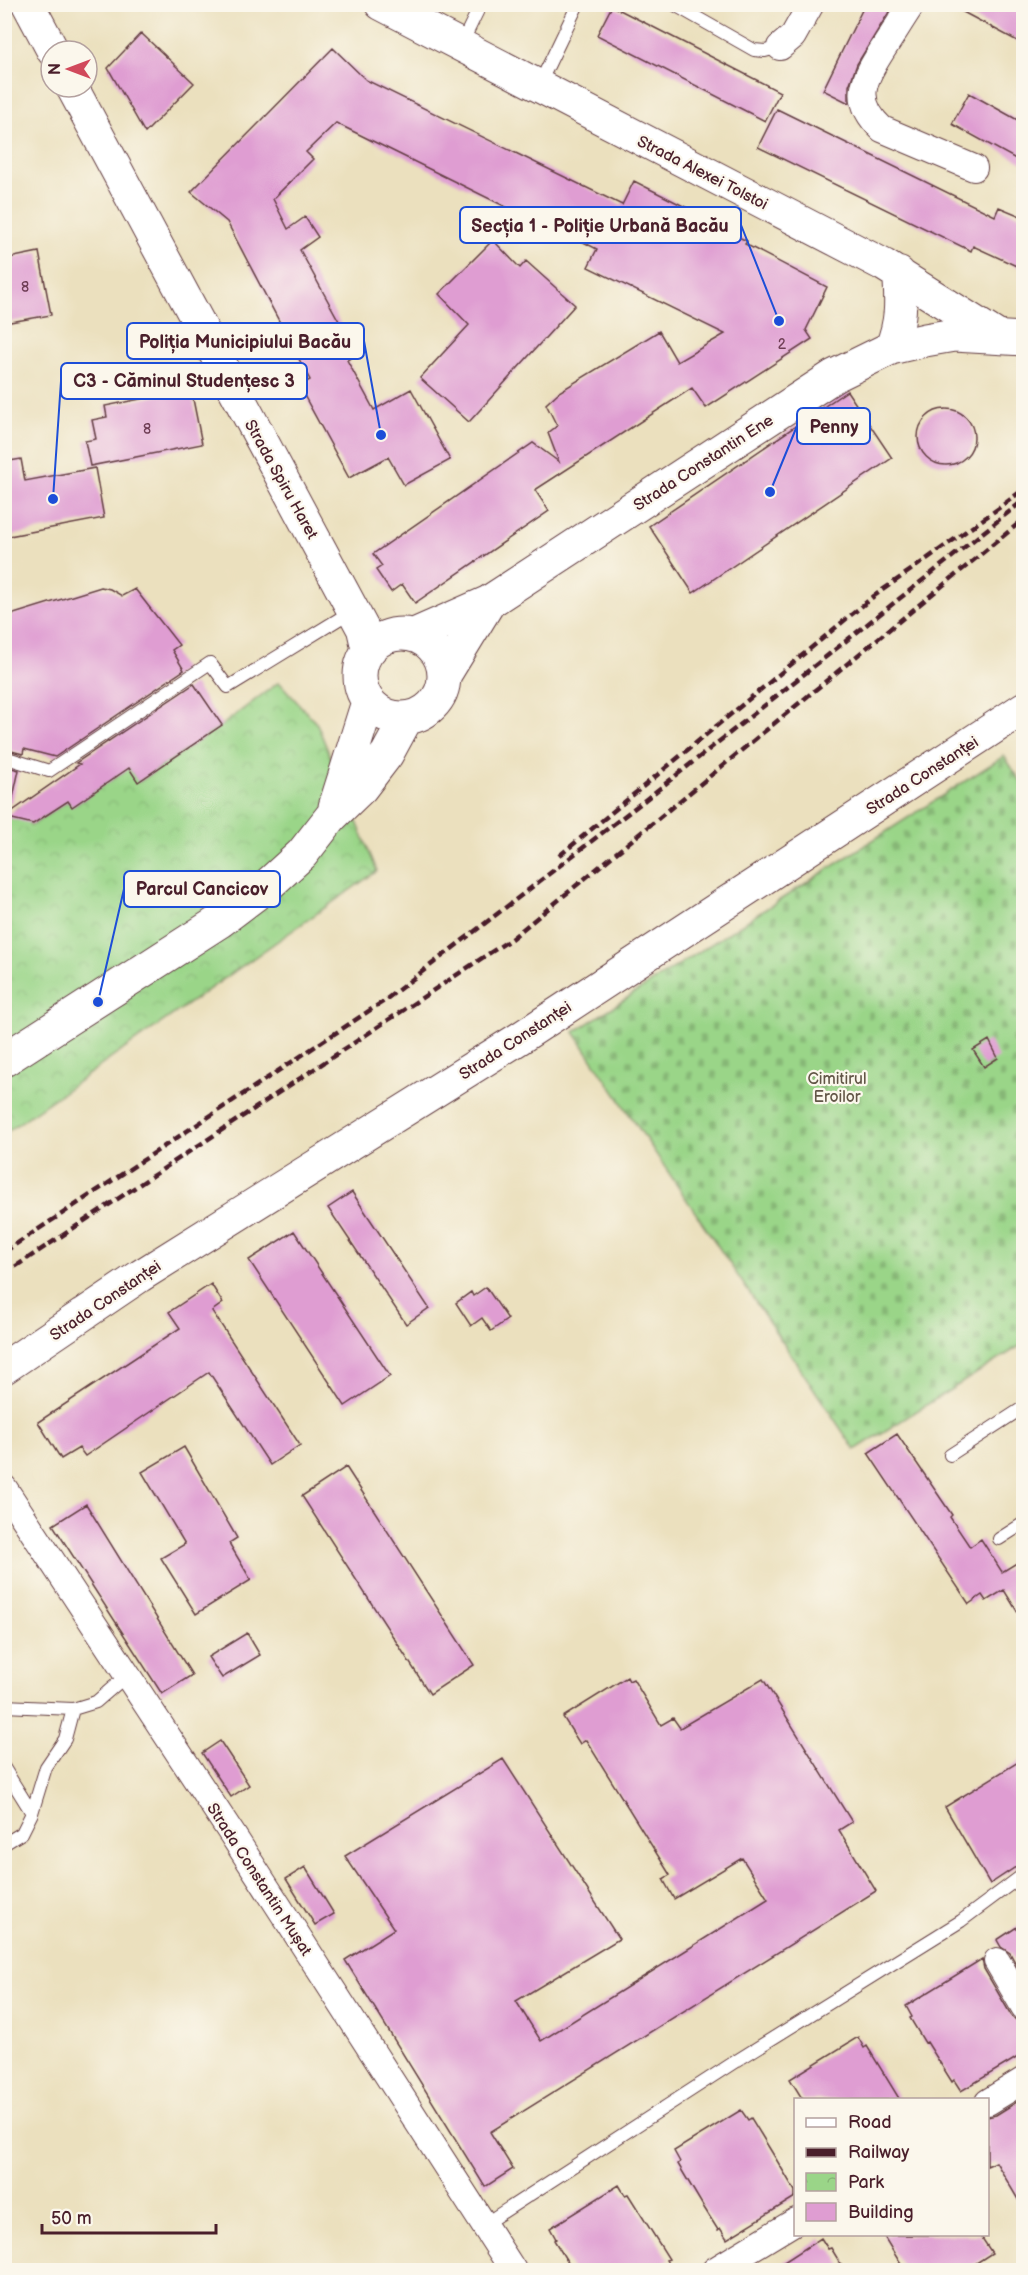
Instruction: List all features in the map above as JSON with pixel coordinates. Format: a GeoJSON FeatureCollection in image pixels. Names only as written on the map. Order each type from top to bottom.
{"type":"FeatureCollection","features":[{"type":"Feature","properties":{"kind":"main road","name":"Strada Constantin Ene"},"geometry":{"type":"LineString","coordinates":[[414,636],[489,602],[834,376],[891,348],[954,335],[1010,337]]}},
{"type":"Feature","properties":{"kind":"main road","name":"Strada Constantin Ene"},"geometry":{"type":"LineString","coordinates":[[444,674],[489,602]]}},
{"type":"Feature","properties":{"kind":"main road"},"geometry":{"type":"LineString","coordinates":[[397,634],[414,636],[429,644],[440,657],[444,674],[441,693],[430,708],[420,715],[406,719],[392,718],[378,712],[368,702],[359,676],[362,663],[368,651],[381,639],[397,634]]}},
{"type":"Feature","properties":{"kind":"main road"},"geometry":{"type":"LineString","coordinates":[[331,817],[368,702]]}},
{"type":"Feature","properties":{"kind":"main road"},"geometry":{"type":"LineString","coordinates":[[4,1060],[220,921],[269,884],[302,854],[331,817],[361,788],[387,754],[406,719]]}},
{"type":"Feature","properties":{"kind":"street"},"geometry":{"type":"LineString","coordinates":[[28,4],[47,39]]}},
{"type":"Feature","properties":{"kind":"street","name":"Strada Alexei Tolstoi"},"geometry":{"type":"LineString","coordinates":[[381,4],[899,273],[1010,337]]}},
{"type":"Feature","properties":{"kind":"street"},"geometry":{"type":"LineString","coordinates":[[780,47],[793,36],[811,4]]}},
{"type":"Feature","properties":{"kind":"street"},"geometry":{"type":"LineString","coordinates":[[912,4],[866,77],[863,93],[866,107],[873,120],[882,129],[974,168]]}},
{"type":"Feature","properties":{"kind":"street","name":"Strada Spiru Haret"},"geometry":{"type":"LineString","coordinates":[[78,99],[363,629],[368,651]]}},
{"type":"Feature","properties":{"kind":"street"},"geometry":{"type":"LineString","coordinates":[[891,348],[899,328],[901,300],[899,273]]}},
{"type":"Feature","properties":{"kind":"street","name":"Strada Constanței"},"geometry":{"type":"LineString","coordinates":[[4,1368],[140,1276],[520,1038],[1023,708]]}},
{"type":"Feature","properties":{"kind":"street","name":"Strada Constantin Mușat"},"geometry":{"type":"LineString","coordinates":[[4,1488],[232,1834],[513,2271]]}},
{"type":"Feature","properties":{"kind":"street"},"geometry":{"type":"LineString","coordinates":[[997,1961],[1023,2007]]}},
{"type":"Feature","properties":{"kind":"street"},"geometry":{"type":"LineString","coordinates":[[989,2101],[1023,2080]]}},
{"type":"Feature","properties":{"kind":"street"},"geometry":{"type":"LineString","coordinates":[[715,2271],[794,2222]]}},
{"type":"Feature","properties":{"kind":"lane"},"geometry":{"type":"LineString","coordinates":[[460,46],[481,4]]}},
{"type":"Feature","properties":{"kind":"lane"},"geometry":{"type":"LineString","coordinates":[[538,86],[578,4]]}},
{"type":"Feature","properties":{"kind":"lane"},"geometry":{"type":"LineString","coordinates":[[673,4],[754,50],[765,51],[780,47]]}},
{"type":"Feature","properties":{"kind":"lane"},"geometry":{"type":"LineString","coordinates":[[4,757],[49,771],[210,663],[228,687],[353,611]]}},
{"type":"Feature","properties":{"kind":"lane"},"geometry":{"type":"LineString","coordinates":[[950,1455],[1023,1407]]}},
{"type":"Feature","properties":{"kind":"lane"},"geometry":{"type":"LineString","coordinates":[[999,1539],[1023,1523]]}},
{"type":"Feature","properties":{"kind":"lane"},"geometry":{"type":"LineString","coordinates":[[4,1706],[73,1708],[96,1702],[126,1676]]}},
{"type":"Feature","properties":{"kind":"lane"},"geometry":{"type":"LineString","coordinates":[[4,1844],[22,1833],[32,1813],[46,1767],[65,1739],[73,1708]]}},
{"type":"Feature","properties":{"kind":"lane"},"geometry":{"type":"LineString","coordinates":[[4,1767],[32,1813]]}},
{"type":"Feature","properties":{"kind":"lane"},"geometry":{"type":"LineString","coordinates":[[483,2225],[723,2070],[951,1928],[1023,1874]]}},
{"type":"Feature","properties":{"kind":"green space"},"geometry":{"type":"Polygon","coordinates":[[[279,682],[317,724],[377,871],[5,1133],[5,817],[8,818],[18,807],[31,826],[68,801],[73,806],[129,768],[139,782],[222,725],[279,682]]]}},
{"type":"Feature","properties":{"kind":"green space","name":"Cimitirul Eroilor"},"geometry":{"type":"Polygon","coordinates":[[[1004,756],[1024,786],[1023,1344],[855,1450],[574,1032],[1004,756]]]}},
{"type":"Feature","properties":{"kind":"building"},"geometry":{"type":"Polygon","coordinates":[[[865,4],[894,4],[857,64],[849,86],[849,103],[823,90],[865,4]]]}},
{"type":"Feature","properties":{"kind":"building"},"geometry":{"type":"Polygon","coordinates":[[[948,4],[1023,4],[1023,44],[948,4]]]}},
{"type":"Feature","properties":{"kind":"building"},"geometry":{"type":"Polygon","coordinates":[[[612,6],[780,92],[765,121],[597,35],[612,6]]]}},
{"type":"Feature","properties":{"kind":"building"},"geometry":{"type":"Polygon","coordinates":[[[141,33],[194,83],[145,133],[108,68],[141,33]]]}},
{"type":"Feature","properties":{"kind":"building"},"geometry":{"type":"Polygon","coordinates":[[[333,48],[366,80],[622,205],[634,181],[719,224],[718,227],[747,241],[745,244],[827,287],[806,330],[812,339],[706,408],[692,388],[535,490],[549,511],[415,603],[402,584],[391,592],[376,570],[382,566],[373,554],[533,443],[559,462],[548,433],[557,426],[546,404],[559,392],[659,331],[677,362],[725,334],[588,267],[597,249],[562,231],[561,234],[336,123],[306,152],[313,159],[273,199],[288,229],[305,217],[318,237],[300,250],[357,354],[347,360],[374,410],[411,389],[450,460],[404,485],[388,457],[349,478],[299,386],[310,380],[227,222],[191,192],[333,48]]]}},
{"type":"Feature","properties":{"kind":"building"},"geometry":{"type":"Polygon","coordinates":[[[969,93],[1023,123],[1023,163],[952,124],[969,93]]]}},
{"type":"Feature","properties":{"kind":"building"},"geometry":{"type":"Polygon","coordinates":[[[777,109],[995,216],[999,207],[1023,217],[1023,269],[973,246],[971,251],[758,147],[777,109]]]}},
{"type":"Feature","properties":{"kind":"building"},"geometry":{"type":"Polygon","coordinates":[[[493,240],[520,268],[526,261],[575,305],[469,422],[420,378],[469,325],[439,294],[493,240]]]}},
{"type":"Feature","properties":{"kind":"building"},"geometry":{"type":"Polygon","coordinates":[[[39,252],[51,315],[4,323],[4,259],[39,252]]]}},
{"type":"Feature","properties":{"kind":"building"},"geometry":{"type":"Polygon","coordinates":[[[191,389],[202,444],[90,466],[85,441],[96,439],[92,420],[107,417],[105,406],[191,389]]]}},
{"type":"Feature","properties":{"kind":"building"},"geometry":{"type":"Polygon","coordinates":[[[847,391],[892,458],[693,593],[649,526],[847,391]]]}},
{"type":"Feature","properties":{"kind":"building"},"geometry":{"type":"Polygon","coordinates":[[[946,409],[957,411],[966,417],[972,426],[974,437],[972,448],[966,457],[957,463],[946,465],[935,463],[926,457],[920,448],[918,437],[920,426],[926,417],[935,411],[946,409]]]}},
{"type":"Feature","properties":{"kind":"building"},"geometry":{"type":"Polygon","coordinates":[[[21,459],[25,481],[95,468],[104,518],[4,537],[4,462],[21,459]]]}},
{"type":"Feature","properties":{"kind":"building"},"geometry":{"type":"Polygon","coordinates":[[[101,587],[122,596],[135,589],[179,645],[172,650],[184,670],[55,757],[24,749],[23,754],[4,749],[4,617],[101,587]]]}},
{"type":"Feature","properties":{"kind":"building"},"geometry":{"type":"Polygon","coordinates":[[[194,684],[222,725],[138,782],[129,768],[72,807],[68,801],[33,824],[4,817],[80,764],[76,763],[194,684]]]}},
{"type":"Feature","properties":{"kind":"building"},"geometry":{"type":"Polygon","coordinates":[[[4,766],[19,770],[12,802],[4,801],[4,766]]]}},
{"type":"Feature","properties":{"kind":"building"},"geometry":{"type":"Polygon","coordinates":[[[989,1040],[998,1058],[984,1067],[973,1050],[989,1040]]]}},
{"type":"Feature","properties":{"kind":"building"},"geometry":{"type":"Polygon","coordinates":[[[352,1192],[429,1308],[406,1324],[328,1208],[352,1192]]]}},
{"type":"Feature","properties":{"kind":"building"},"geometry":{"type":"Polygon","coordinates":[[[294,1231],[390,1376],[345,1406],[249,1260],[294,1231]]]}},
{"type":"Feature","properties":{"kind":"building"},"geometry":{"type":"Polygon","coordinates":[[[211,1284],[223,1303],[212,1311],[300,1445],[270,1465],[209,1372],[85,1456],[79,1448],[61,1459],[38,1422],[180,1328],[169,1312],[211,1284]]]}},
{"type":"Feature","properties":{"kind":"building"},"geometry":{"type":"Polygon","coordinates":[[[486,1287],[508,1319],[491,1331],[482,1318],[471,1326],[456,1303],[471,1292],[473,1296],[486,1287]]]}},
{"type":"Feature","properties":{"kind":"building"},"geometry":{"type":"Polygon","coordinates":[[[897,1434],[952,1515],[950,1517],[970,1547],[981,1539],[1002,1572],[1023,1559],[1023,1621],[1004,1590],[986,1601],[982,1595],[969,1604],[868,1453],[897,1434]]]}},
{"type":"Feature","properties":{"kind":"building"},"geometry":{"type":"Polygon","coordinates":[[[184,1447],[237,1538],[229,1543],[251,1580],[196,1614],[161,1558],[185,1544],[142,1472],[184,1447]]]}},
{"type":"Feature","properties":{"kind":"building"},"geometry":{"type":"Polygon","coordinates":[[[346,1467],[474,1665],[430,1694],[302,1496],[346,1467]]]}},
{"type":"Feature","properties":{"kind":"building"},"geometry":{"type":"Polygon","coordinates":[[[86,1504],[192,1675],[162,1694],[53,1525],[86,1504]]]}},
{"type":"Feature","properties":{"kind":"building"},"geometry":{"type":"Polygon","coordinates":[[[247,1633],[260,1655],[222,1678],[208,1657],[247,1633]]]}},
{"type":"Feature","properties":{"kind":"building"},"geometry":{"type":"Polygon","coordinates":[[[627,1677],[629,1681],[633,1679],[661,1725],[673,1718],[680,1728],[763,1679],[852,1822],[839,1830],[876,1891],[490,2132],[513,2169],[485,2187],[345,1960],[394,1929],[345,1856],[503,1759],[619,1939],[516,2001],[541,2041],[768,1899],[742,1858],[674,1899],[663,1879],[670,1875],[586,1740],[580,1744],[563,1717],[627,1677]]]}},
{"type":"Feature","properties":{"kind":"building"},"geometry":{"type":"Polygon","coordinates":[[[220,1741],[249,1785],[231,1797],[202,1753],[220,1741]]]}},
{"type":"Feature","properties":{"kind":"building"},"geometry":{"type":"Polygon","coordinates":[[[1023,1759],[1023,1862],[990,1884],[945,1807],[1023,1759]]]}},
{"type":"Feature","properties":{"kind":"building"},"geometry":{"type":"Polygon","coordinates":[[[305,1867],[334,1914],[315,1925],[286,1879],[305,1867]]]}},
{"type":"Feature","properties":{"kind":"building"},"geometry":{"type":"Polygon","coordinates":[[[1023,1923],[1023,1977],[1010,1953],[1001,1947],[997,1940],[1023,1923]]]}},
{"type":"Feature","properties":{"kind":"building"},"geometry":{"type":"Polygon","coordinates":[[[982,1959],[984,1969],[1011,2015],[1023,2022],[1023,2054],[961,2091],[954,2080],[952,2082],[927,2042],[925,2043],[910,2018],[912,2017],[906,2006],[982,1959]]]}},
{"type":"Feature","properties":{"kind":"building"},"geometry":{"type":"Polygon","coordinates":[[[858,2037],[864,2048],[867,2046],[899,2098],[802,2098],[790,2079],[858,2037]]]}},
{"type":"Feature","properties":{"kind":"building"},"geometry":{"type":"Polygon","coordinates":[[[1023,2098],[1023,2208],[996,2162],[989,2165],[989,2117],[996,2115],[1023,2098]]]}},
{"type":"Feature","properties":{"kind":"building"},"geometry":{"type":"Polygon","coordinates":[[[741,2110],[748,2120],[751,2118],[794,2189],[794,2198],[727,2239],[720,2228],[718,2230],[703,2206],[678,2164],[680,2162],[674,2151],[741,2110]]]}},
{"type":"Feature","properties":{"kind":"building"},"geometry":{"type":"Polygon","coordinates":[[[619,2185],[625,2195],[628,2194],[669,2259],[666,2260],[672,2271],[573,2271],[554,2240],[556,2239],[550,2228],[619,2185]]]}},
{"type":"Feature","properties":{"kind":"building"},"geometry":{"type":"Polygon","coordinates":[[[884,2236],[981,2236],[992,2253],[964,2271],[905,2271],[884,2236]]]}},
{"type":"Feature","properties":{"kind":"building"},"geometry":{"type":"Polygon","coordinates":[[[821,2238],[828,2249],[831,2248],[845,2271],[770,2271],[821,2238]]]}},
{"type":"Feature","properties":{"kind":"railway"},"geometry":{"type":"LineString","coordinates":[[559,856],[874,596],[1024,489]]}},
{"type":"Feature","properties":{"kind":"railway"},"geometry":{"type":"LineString","coordinates":[[4,1252],[384,1001],[645,800],[1024,500]]}},
{"type":"Feature","properties":{"kind":"railway"},"geometry":{"type":"LineString","coordinates":[[4,1274],[511,939],[1024,519]]}},
{"type":"Feature","properties":{"kind":"place","name":"Secția 1 - Poliție Urbană Bacău"},"geometry":{"type":"Point","coordinates":[779,321]}},
{"type":"Feature","properties":{"kind":"place","name":"Poliția Municipiului Bacău"},"geometry":{"type":"Point","coordinates":[381,435]}},
{"type":"Feature","properties":{"kind":"place","name":"Penny"},"geometry":{"type":"Point","coordinates":[770,492]}},
{"type":"Feature","properties":{"kind":"place","name":"C3 - Căminul Studențesc 3"},"geometry":{"type":"Point","coordinates":[53,499]}},
{"type":"Feature","properties":{"kind":"place","name":"Parcul Cancicov"},"geometry":{"type":"Point","coordinates":[98,1002]}}]}
